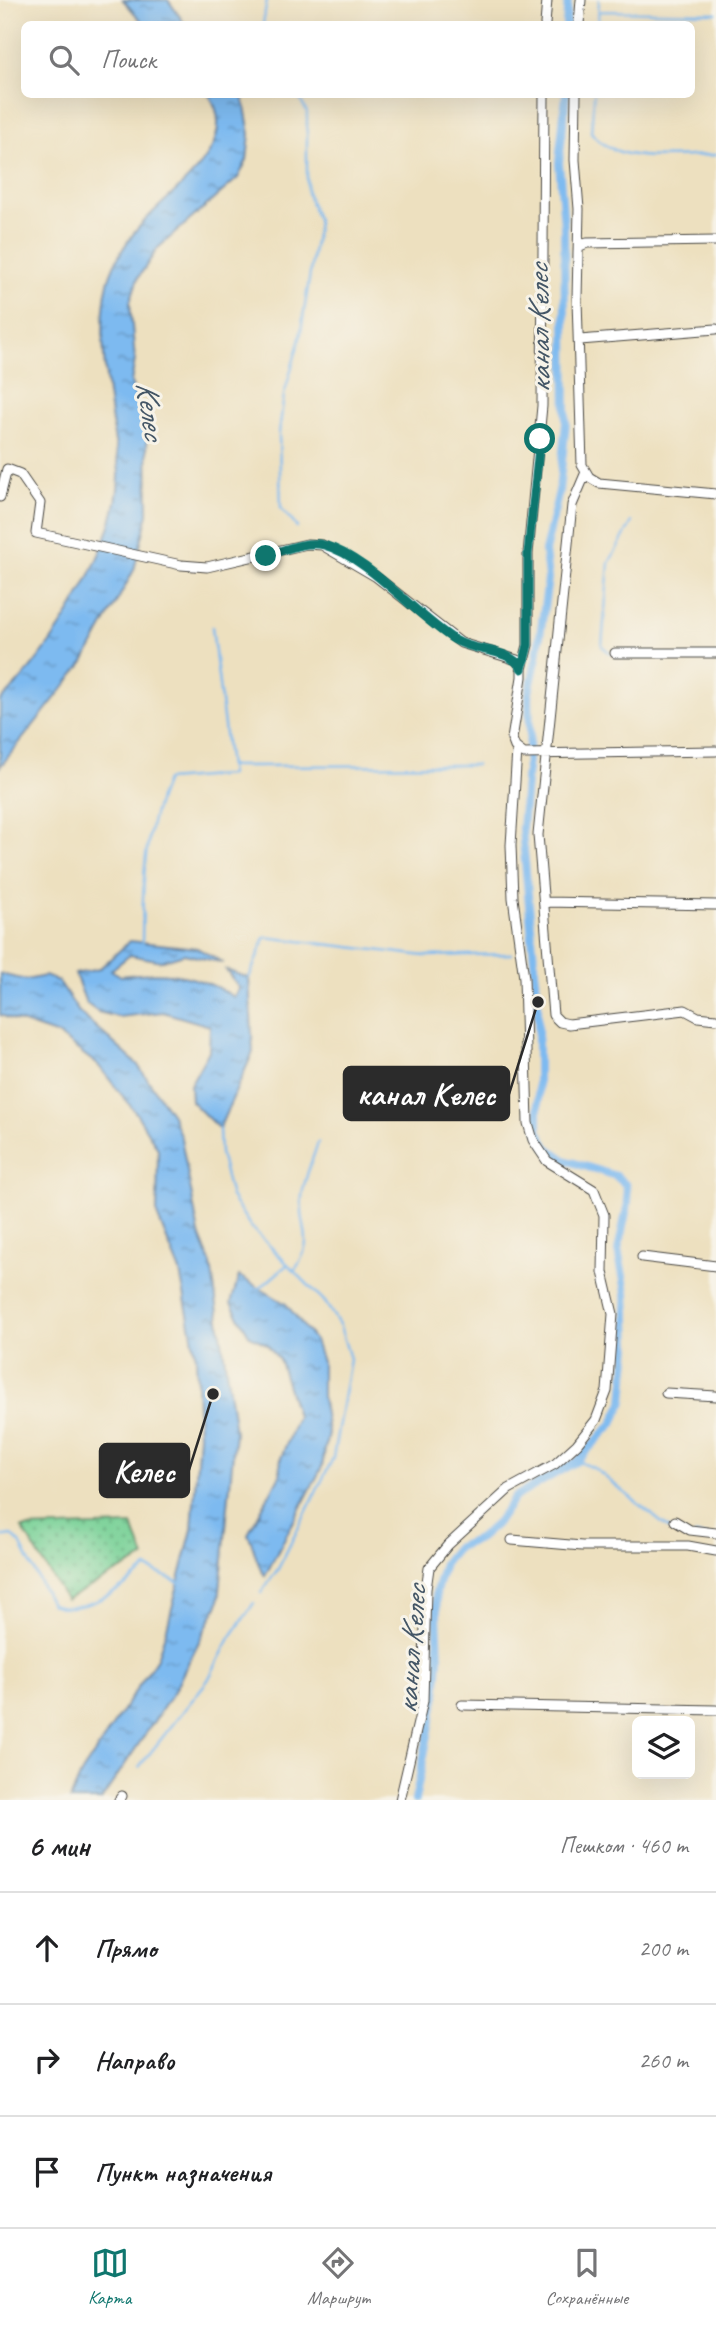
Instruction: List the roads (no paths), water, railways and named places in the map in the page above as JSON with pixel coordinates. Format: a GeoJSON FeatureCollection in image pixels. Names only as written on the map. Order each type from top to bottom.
{"type":"FeatureCollection","features":[{"type":"Feature","properties":{"kind":"street"},"geometry":{"type":"LineString","coordinates":[[545,21],[547,0]]}},
{"type":"Feature","properties":{"kind":"street"},"geometry":{"type":"LineString","coordinates":[[579,21],[581,0]]}},
{"type":"Feature","properties":{"kind":"street"},"geometry":{"type":"LineString","coordinates":[[544,98],[542,406],[528,554],[528,645],[511,730],[513,744],[521,752],[542,754],[612,750],[716,751]]}},
{"type":"Feature","properties":{"kind":"street"},"geometry":{"type":"LineString","coordinates":[[576,98],[581,463],[586,472],[599,483],[716,494]]}},
{"type":"Feature","properties":{"kind":"street"},"geometry":{"type":"LineString","coordinates":[[580,246],[587,243],[716,241]]}},
{"type":"Feature","properties":{"kind":"street"},"geometry":{"type":"LineString","coordinates":[[580,340],[716,329]]}},
{"type":"Feature","properties":{"kind":"street"},"geometry":{"type":"LineString","coordinates":[[0,497],[7,469],[20,474],[40,503],[36,533],[181,565],[223,566],[307,544],[322,545],[375,576],[454,639],[479,649],[514,657],[522,669]]}},
{"type":"Feature","properties":{"kind":"street"},"geometry":{"type":"LineString","coordinates":[[586,472],[572,505],[542,754],[538,860],[545,902],[553,1015],[562,1023],[685,1010],[698,1017],[716,1019]]}},
{"type":"Feature","properties":{"kind":"street"},"geometry":{"type":"LineString","coordinates":[[615,653],[716,653]]}},
{"type":"Feature","properties":{"kind":"street"},"geometry":{"type":"LineString","coordinates":[[400,1800],[423,1701],[429,1569],[448,1545],[509,1489],[555,1464],[577,1444],[596,1420],[607,1391],[613,1314],[604,1272],[604,1215],[594,1190],[547,1161],[533,1140],[528,1123],[524,978],[513,898],[511,845],[521,752]]}},
{"type":"Feature","properties":{"kind":"street"},"geometry":{"type":"LineString","coordinates":[[545,902],[716,905]]}},
{"type":"Feature","properties":{"kind":"street"},"geometry":{"type":"LineString","coordinates":[[642,1257],[716,1266]]}},
{"type":"Feature","properties":{"kind":"street"},"geometry":{"type":"LineString","coordinates":[[666,1393],[716,1396]]}},
{"type":"Feature","properties":{"kind":"street"},"geometry":{"type":"LineString","coordinates":[[676,1521],[690,1530],[716,1533]]}},
{"type":"Feature","properties":{"kind":"street"},"geometry":{"type":"LineString","coordinates":[[688,1546],[690,1530]]}},
{"type":"Feature","properties":{"kind":"street"},"geometry":{"type":"LineString","coordinates":[[512,1540],[582,1546],[688,1546],[716,1551]]}},
{"type":"Feature","properties":{"kind":"street"},"geometry":{"type":"LineString","coordinates":[[462,1706],[716,1710]]}},
{"type":"Feature","properties":{"kind":"water"},"geometry":{"type":"Polygon","coordinates":[[[123,0],[168,0],[183,21],[141,21],[123,0]]]}},
{"type":"Feature","properties":{"kind":"water","name":"Келес"},"geometry":{"type":"Polygon","coordinates":[[[210,98],[244,98],[250,134],[247,160],[238,178],[158,248],[138,278],[130,302],[135,360],[131,382],[147,433],[148,514],[134,570],[84,662],[0,767],[0,701],[20,681],[60,628],[94,565],[116,504],[119,470],[103,343],[108,283],[118,257],[134,233],[199,167],[210,150],[217,133],[217,114],[210,98]]]}},
{"type":"Feature","properties":{"kind":"water"},"geometry":{"type":"Polygon","coordinates":[[[130,941],[197,948],[224,963],[184,954],[161,961],[130,955],[111,970],[121,976],[151,973],[180,975],[207,983],[234,997],[239,988],[226,970],[249,978],[253,1052],[219,1129],[191,1101],[190,1085],[209,1051],[210,1026],[163,1012],[119,1017],[98,1012],[86,1003],[75,974],[99,969],[130,941]]]}},
{"type":"Feature","properties":{"kind":"water"},"geometry":{"type":"Polygon","coordinates":[[[0,974],[26,980],[45,976],[58,981],[79,1012],[137,1064],[172,1115],[181,1138],[199,1234],[211,1264],[235,1432],[219,1602],[173,1693],[101,1800],[70,1800],[81,1774],[157,1658],[192,1529],[199,1435],[196,1357],[180,1272],[157,1215],[158,1149],[136,1113],[98,1065],[58,1035],[0,1015],[0,974]]]}},
{"type":"Feature","properties":{"kind":"water"},"geometry":{"type":"Polygon","coordinates":[[[239,1276],[286,1304],[315,1341],[322,1362],[322,1397],[328,1432],[322,1467],[265,1576],[248,1534],[279,1477],[281,1458],[297,1416],[280,1361],[267,1344],[250,1336],[231,1303],[239,1276]]]}},
{"type":"Feature","properties":{"kind":"waterway"},"geometry":{"type":"LineString","coordinates":[[264,21],[267,0]]}},
{"type":"Feature","properties":{"kind":"waterway","name":"канал Келес"},"geometry":{"type":"LineString","coordinates":[[566,21],[568,0]]}},
{"type":"Feature","properties":{"kind":"waterway"},"geometry":{"type":"LineString","coordinates":[[598,21],[599,0]]}},
{"type":"Feature","properties":{"kind":"waterway"},"geometry":{"type":"LineString","coordinates":[[599,11],[716,13]]}},
{"type":"Feature","properties":{"kind":"waterway"},"geometry":{"type":"LineString","coordinates":[[297,527],[281,508],[279,433],[284,395],[300,338],[318,222],[307,192],[307,112],[299,98]]}},
{"type":"Feature","properties":{"kind":"waterway","name":"канал Келес"},"geometry":{"type":"LineString","coordinates":[[415,1800],[436,1696],[439,1659],[436,1592],[444,1563],[456,1548],[480,1538],[497,1523],[515,1497],[577,1461],[613,1423],[623,1402],[628,1346],[626,1292],[618,1250],[628,1203],[626,1185],[616,1176],[565,1160],[547,1147],[538,1130],[538,1002],[522,829],[530,734],[529,693],[548,579],[545,551],[559,491],[566,422],[564,226],[559,163],[566,98]]}},
{"type":"Feature","properties":{"kind":"waterway"},"geometry":{"type":"LineString","coordinates":[[594,98],[591,132],[602,143],[616,150],[648,157],[716,155]]}},
{"type":"Feature","properties":{"kind":"waterway"},"geometry":{"type":"LineString","coordinates":[[611,654],[602,646],[609,563],[632,522]]}},
{"type":"Feature","properties":{"kind":"waterway"},"geometry":{"type":"LineString","coordinates":[[142,945],[145,861],[152,821],[166,780],[230,775],[212,627]]}},
{"type":"Feature","properties":{"kind":"waterway"},"geometry":{"type":"LineString","coordinates":[[229,766],[476,765]]}},
{"type":"Feature","properties":{"kind":"waterway"},"geometry":{"type":"LineString","coordinates":[[249,978],[265,937],[425,956],[511,954]]}},
{"type":"Feature","properties":{"kind":"waterway"},"geometry":{"type":"LineString","coordinates":[[219,1129],[220,1153],[231,1197],[251,1227],[325,1302],[340,1326],[350,1359],[333,1458],[278,1569],[261,1593]]}},
{"type":"Feature","properties":{"kind":"waterway"},"geometry":{"type":"LineString","coordinates":[[294,1271],[305,1250],[302,1196],[318,1142]]}},
{"type":"Feature","properties":{"kind":"waterway"},"geometry":{"type":"LineString","coordinates":[[259,1289],[288,1264]]}},
{"type":"Feature","properties":{"kind":"waterway"},"geometry":{"type":"LineString","coordinates":[[577,1461],[594,1468],[672,1531],[682,1533]]}},
{"type":"Feature","properties":{"kind":"waterway"},"geometry":{"type":"LineString","coordinates":[[0,1537],[12,1535],[20,1543],[51,1604],[63,1607],[89,1603],[115,1592],[147,1568],[182,1584]]}},
{"type":"Feature","properties":{"kind":"waterway"},"geometry":{"type":"LineString","coordinates":[[695,1535],[709,1537]]}},
{"type":"Feature","properties":{"kind":"waterway"},"geometry":{"type":"LineString","coordinates":[[139,1767],[208,1680],[230,1638],[254,1603]]}},
{"type":"Feature","properties":{"kind":"place","name":"канал Келес"},"geometry":{"type":"Point","coordinates":[538,1002]}},
{"type":"Feature","properties":{"kind":"place","name":"Келес"},"geometry":{"type":"Point","coordinates":[213,1394]}}]}
